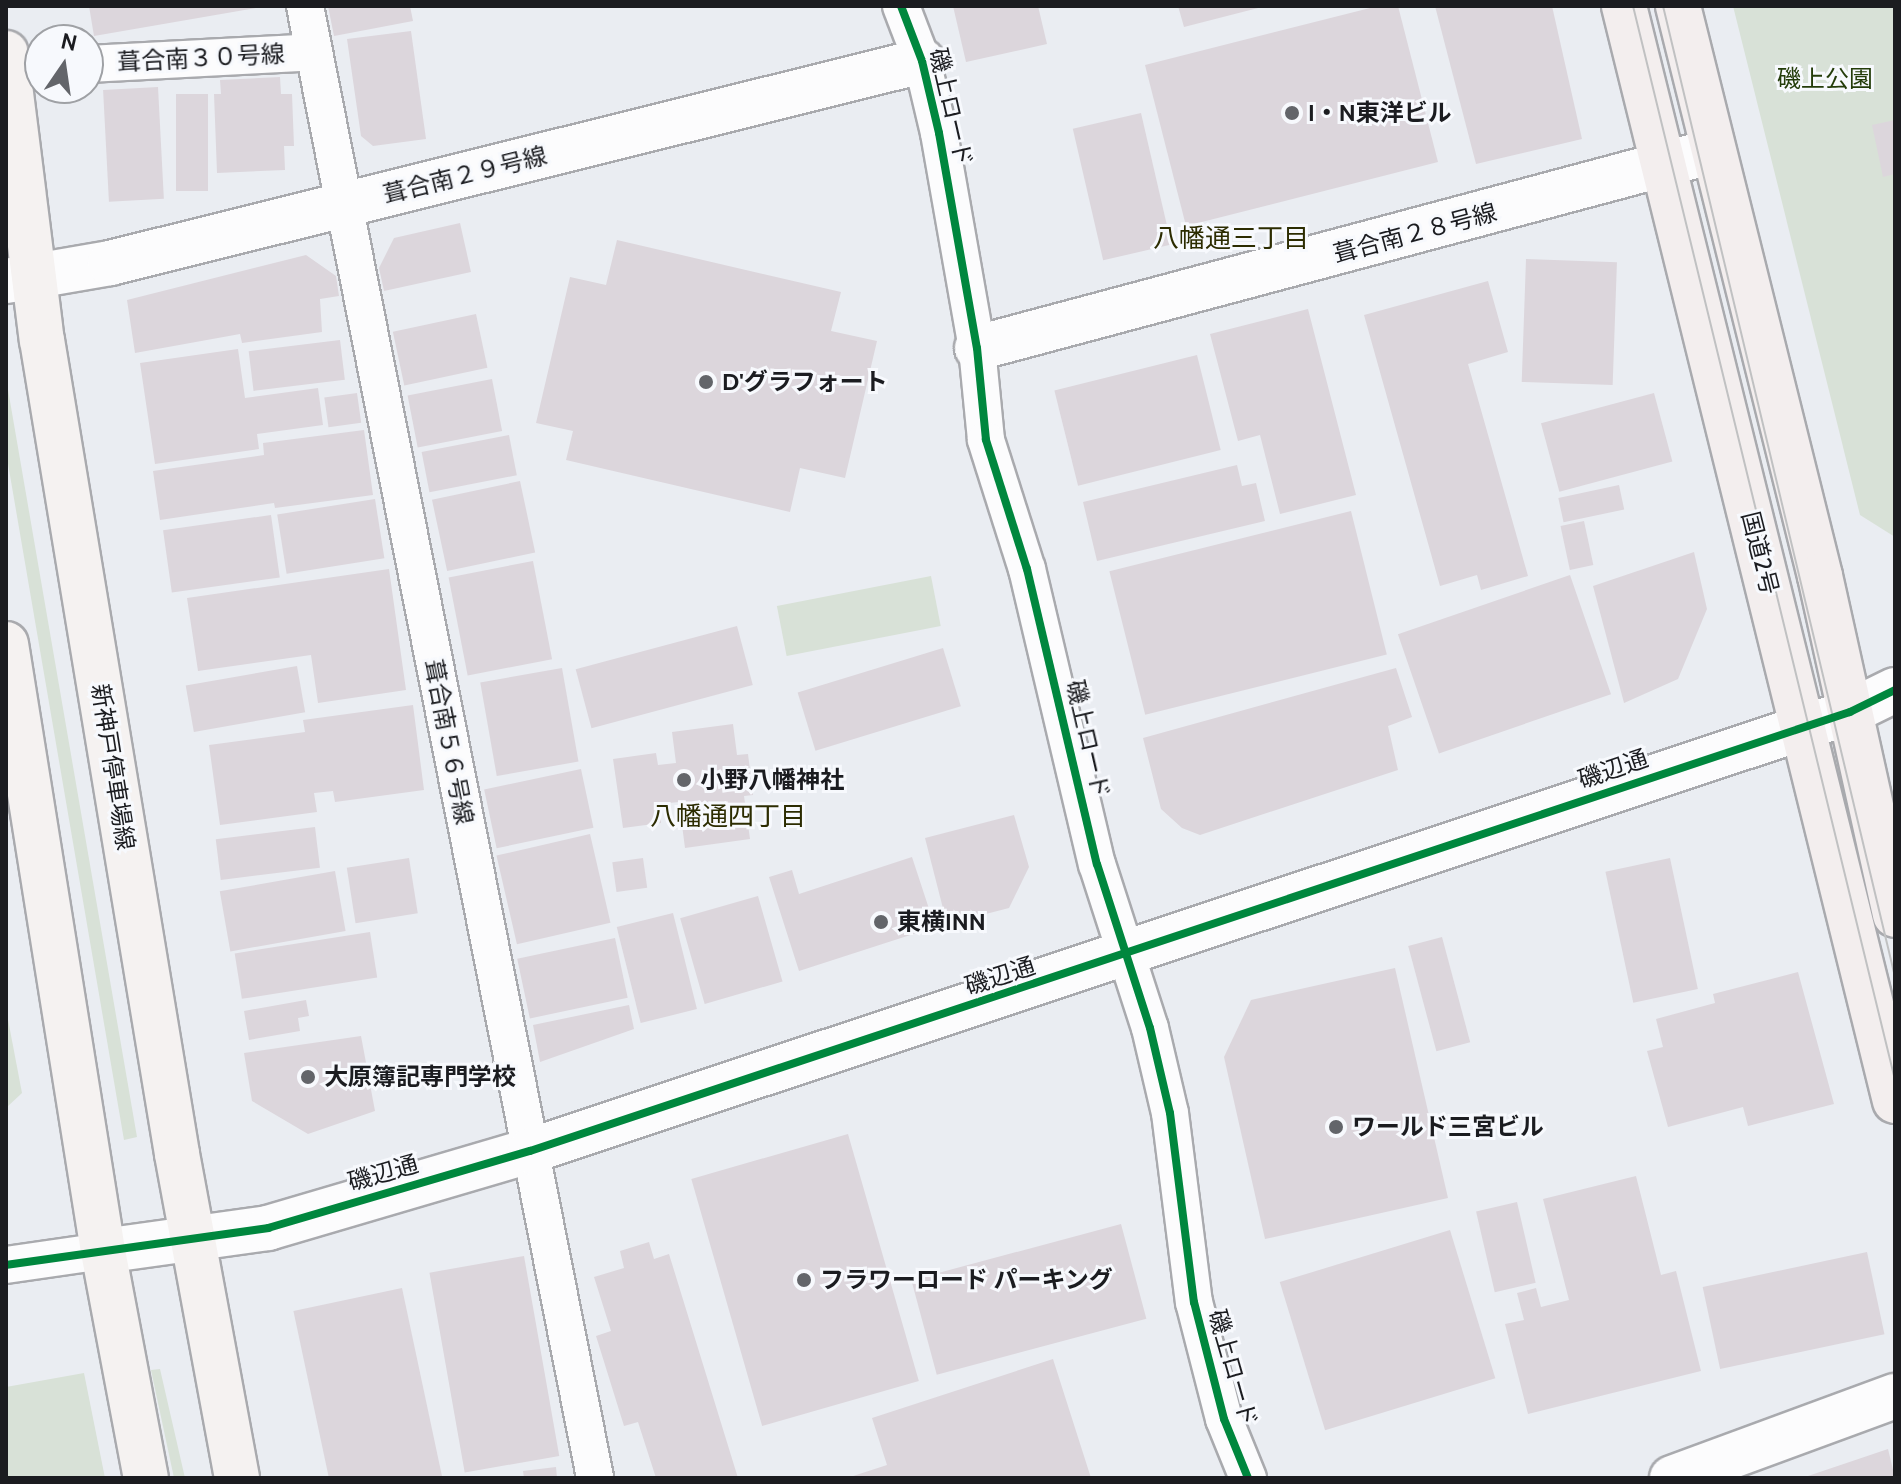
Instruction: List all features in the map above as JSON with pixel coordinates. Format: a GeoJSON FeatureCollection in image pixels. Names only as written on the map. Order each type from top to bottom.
{"type":"FeatureCollection","features":[{"type":"Feature","properties":{"kind":"highway","name":"国道2号"},"geometry":{"type":"LineString","coordinates":[[1624,6],[1895,1101]]}},
{"type":"Feature","properties":{"kind":"highway"},"geometry":{"type":"LineString","coordinates":[[1678,6],[1820,576],[1895,915]]}},
{"type":"Feature","properties":{"kind":"main road","name":"新神戸停車場線"},"geometry":{"type":"LineString","coordinates":[[18,62],[20,279],[237,1478]]}},
{"type":"Feature","properties":{"kind":"main road"},"geometry":{"type":"LineString","coordinates":[[6,644],[103,1251],[146,1478]]}},
{"type":"Feature","properties":{"kind":"street","name":"葺合南５６号線"},"geometry":{"type":"LineString","coordinates":[[305,6],[595,1478]]}},
{"type":"Feature","properties":{"kind":"street","name":"磯上ロード"},"geometry":{"type":"LineString","coordinates":[[901,6],[922,61],[939,133],[977,348],[986,440],[1027,569],[1097,864],[1129,954],[1170,1113],[1194,1302],[1224,1419],[1248,1478]]}},
{"type":"Feature","properties":{"kind":"street","name":"葺合南３０号線"},"geometry":{"type":"LineString","coordinates":[[104,63],[314,52]]}},
{"type":"Feature","properties":{"kind":"street","name":"葺合南２９号線"},"geometry":{"type":"LineString","coordinates":[[20,279],[110,263],[922,61]]}},
{"type":"Feature","properties":{"kind":"street","name":"葺合南２８号線"},"geometry":{"type":"LineString","coordinates":[[977,348],[1663,168],[1713,151]]}},
{"type":"Feature","properties":{"kind":"street","name":"磯辺通"},"geometry":{"type":"LineString","coordinates":[[103,1251],[268,1228],[530,1151],[1850,712],[1895,690]]}},
{"type":"Feature","properties":{"kind":"street"},"geometry":{"type":"LineString","coordinates":[[6,1265],[103,1251]]}},
{"type":"Feature","properties":{"kind":"street"},"geometry":{"type":"LineString","coordinates":[[1672,1478],[1895,1396]]}},
{"type":"Feature","properties":{"kind":"green space","name":"磯上公園"},"geometry":{"type":"Polygon","coordinates":[[[1733,6],[1895,6],[1895,537],[1860,515],[1733,6]]]}},
{"type":"Feature","properties":{"kind":"green space"},"geometry":{"type":"Polygon","coordinates":[[[6,378],[137,1137],[124,1140],[6,452],[6,378]]]}},
{"type":"Feature","properties":{"kind":"green space"},"geometry":{"type":"Polygon","coordinates":[[[931,576],[941,626],[787,656],[777,606],[931,576]]]}},
{"type":"Feature","properties":{"kind":"green space"},"geometry":{"type":"Polygon","coordinates":[[[6,1009],[22,1093],[6,1108],[6,1009]]]}},
{"type":"Feature","properties":{"kind":"green space"},"geometry":{"type":"Polygon","coordinates":[[[160,1369],[185,1478],[174,1478],[151,1370],[160,1369]]]}},
{"type":"Feature","properties":{"kind":"green space"},"geometry":{"type":"Polygon","coordinates":[[[84,1373],[105,1478],[6,1478],[6,1387],[84,1373]]]}},
{"type":"Feature","properties":{"kind":"building"},"geometry":{"type":"Polygon","coordinates":[[[89,6],[256,6],[104,34],[104,24],[92,24],[89,6]]]}},
{"type":"Feature","properties":{"kind":"building"},"geometry":{"type":"Polygon","coordinates":[[[328,6],[410,6],[413,21],[334,36],[328,6]]]}},
{"type":"Feature","properties":{"kind":"building"},"geometry":{"type":"Polygon","coordinates":[[[953,6],[1038,6],[1047,44],[966,62],[953,6]]]}},
{"type":"Feature","properties":{"kind":"building"},"geometry":{"type":"Polygon","coordinates":[[[1178,6],[1262,6],[1262,7],[1184,27],[1178,6]]]}},
{"type":"Feature","properties":{"kind":"building","name":"I・N東洋ビル"},"geometry":{"type":"Polygon","coordinates":[[[1378,6],[1398,6],[1438,162],[1186,226],[1145,65],[1378,6]]]}},
{"type":"Feature","properties":{"kind":"building"},"geometry":{"type":"Polygon","coordinates":[[[1435,6],[1552,6],[1582,139],[1476,164],[1435,6]]]}},
{"type":"Feature","properties":{"kind":"building"},"geometry":{"type":"Polygon","coordinates":[[[411,31],[426,139],[373,146],[361,136],[347,39],[411,31]]]}},
{"type":"Feature","properties":{"kind":"building"},"geometry":{"type":"Polygon","coordinates":[[[280,77],[281,94],[292,94],[294,146],[284,146],[285,170],[217,173],[214,94],[221,94],[220,80],[280,77]]]}},
{"type":"Feature","properties":{"kind":"building"},"geometry":{"type":"Polygon","coordinates":[[[158,87],[164,199],[109,202],[104,90],[158,87]]]}},
{"type":"Feature","properties":{"kind":"building"},"geometry":{"type":"Polygon","coordinates":[[[176,94],[208,94],[208,191],[176,191],[176,94]]]}},
{"type":"Feature","properties":{"kind":"building"},"geometry":{"type":"Polygon","coordinates":[[[1141,113],[1171,245],[1103,260],[1073,129],[1141,113]]]}},
{"type":"Feature","properties":{"kind":"building"},"geometry":{"type":"Polygon","coordinates":[[[1895,120],[1895,174],[1883,177],[1872,125],[1895,120]]]}},
{"type":"Feature","properties":{"kind":"building"},"geometry":{"type":"Polygon","coordinates":[[[460,223],[471,272],[384,291],[379,268],[394,238],[460,223]]]}},
{"type":"Feature","properties":{"kind":"building","name":"D'グラフォート"},"geometry":{"type":"Polygon","coordinates":[[[617,240],[841,292],[831,331],[877,341],[845,478],[800,468],[790,512],[566,460],[573,431],[536,423],[570,277],[606,285],[617,240]]]}},
{"type":"Feature","properties":{"kind":"building"},"geometry":{"type":"Polygon","coordinates":[[[306,255],[336,276],[339,296],[320,299],[322,332],[242,343],[240,334],[135,353],[127,300],[306,255]]]}},
{"type":"Feature","properties":{"kind":"building"},"geometry":{"type":"Polygon","coordinates":[[[1526,259],[1617,262],[1613,385],[1522,382],[1526,259]]]}},
{"type":"Feature","properties":{"kind":"building"},"geometry":{"type":"Polygon","coordinates":[[[1488,281],[1508,352],[1468,364],[1528,576],[1481,590],[1477,575],[1440,586],[1364,315],[1488,281]]]}},
{"type":"Feature","properties":{"kind":"building"},"geometry":{"type":"Polygon","coordinates":[[[1308,309],[1356,495],[1280,514],[1260,435],[1238,441],[1210,334],[1308,309]]]}},
{"type":"Feature","properties":{"kind":"building"},"geometry":{"type":"Polygon","coordinates":[[[476,314],[487,368],[404,385],[393,332],[476,314]]]}},
{"type":"Feature","properties":{"kind":"building"},"geometry":{"type":"Polygon","coordinates":[[[340,340],[345,380],[254,391],[249,351],[340,340]]]}},
{"type":"Feature","properties":{"kind":"building"},"geometry":{"type":"Polygon","coordinates":[[[238,349],[245,398],[318,388],[323,425],[257,434],[259,449],[155,464],[140,363],[238,349]]]}},
{"type":"Feature","properties":{"kind":"building"},"geometry":{"type":"Polygon","coordinates":[[[1197,355],[1221,450],[1078,486],[1054,391],[1197,355]]]}},
{"type":"Feature","properties":{"kind":"building"},"geometry":{"type":"Polygon","coordinates":[[[492,379],[502,431],[418,447],[408,395],[492,379]]]}},
{"type":"Feature","properties":{"kind":"building"},"geometry":{"type":"Polygon","coordinates":[[[357,393],[361,423],[328,427],[324,398],[357,393]]]}},
{"type":"Feature","properties":{"kind":"building"},"geometry":{"type":"Polygon","coordinates":[[[1654,393],[1672,462],[1559,492],[1541,423],[1654,393]]]}},
{"type":"Feature","properties":{"kind":"building"},"geometry":{"type":"Polygon","coordinates":[[[364,430],[373,495],[275,508],[274,503],[160,520],[153,471],[264,455],[263,443],[364,430]]]}},
{"type":"Feature","properties":{"kind":"building"},"geometry":{"type":"Polygon","coordinates":[[[509,435],[517,475],[429,492],[422,452],[509,435]]]}},
{"type":"Feature","properties":{"kind":"building"},"geometry":{"type":"Polygon","coordinates":[[[1237,465],[1242,486],[1256,483],[1265,521],[1097,561],[1083,502],[1237,465]]]}},
{"type":"Feature","properties":{"kind":"building"},"geometry":{"type":"Polygon","coordinates":[[[520,481],[535,552],[447,571],[432,500],[520,481]]]}},
{"type":"Feature","properties":{"kind":"building"},"geometry":{"type":"Polygon","coordinates":[[[1619,485],[1624,509],[1564,522],[1558,498],[1619,485]]]}},
{"type":"Feature","properties":{"kind":"building"},"geometry":{"type":"Polygon","coordinates":[[[375,499],[384,558],[287,574],[277,514],[375,499]]]}},
{"type":"Feature","properties":{"kind":"building"},"geometry":{"type":"Polygon","coordinates":[[[1351,511],[1387,655],[1145,715],[1109,571],[1351,511]]]}},
{"type":"Feature","properties":{"kind":"building"},"geometry":{"type":"Polygon","coordinates":[[[271,515],[280,577],[172,593],[163,530],[271,515]]]}},
{"type":"Feature","properties":{"kind":"building"},"geometry":{"type":"Polygon","coordinates":[[[1584,521],[1593,565],[1570,570],[1561,526],[1584,521]]]}},
{"type":"Feature","properties":{"kind":"building"},"geometry":{"type":"Polygon","coordinates":[[[1694,552],[1707,609],[1678,679],[1624,703],[1593,586],[1694,552]]]}},
{"type":"Feature","properties":{"kind":"building"},"geometry":{"type":"Polygon","coordinates":[[[533,561],[552,659],[468,676],[449,577],[533,561]]]}},
{"type":"Feature","properties":{"kind":"building"},"geometry":{"type":"Polygon","coordinates":[[[389,569],[406,690],[318,703],[311,655],[198,671],[187,598],[389,569]]]}},
{"type":"Feature","properties":{"kind":"building"},"geometry":{"type":"Polygon","coordinates":[[[1570,575],[1611,694],[1439,753],[1398,634],[1570,575]]]}},
{"type":"Feature","properties":{"kind":"building"},"geometry":{"type":"Polygon","coordinates":[[[737,626],[753,685],[591,728],[576,669],[737,626]]]}},
{"type":"Feature","properties":{"kind":"building"},"geometry":{"type":"Polygon","coordinates":[[[943,648],[961,706],[815,751],[798,692],[943,648]]]}},
{"type":"Feature","properties":{"kind":"building"},"geometry":{"type":"Polygon","coordinates":[[[297,666],[305,712],[194,732],[186,686],[297,666]]]}},
{"type":"Feature","properties":{"kind":"building"},"geometry":{"type":"Polygon","coordinates":[[[562,668],[578,762],[497,776],[480,682],[562,668]]]}},
{"type":"Feature","properties":{"kind":"building"},"geometry":{"type":"Polygon","coordinates":[[[1396,668],[1412,717],[1388,726],[1398,770],[1200,835],[1182,828],[1161,809],[1143,738],[1396,668]]]}},
{"type":"Feature","properties":{"kind":"building"},"geometry":{"type":"Polygon","coordinates":[[[413,705],[424,790],[335,802],[333,791],[314,793],[317,812],[220,825],[209,745],[305,732],[303,720],[413,705]]]}},
{"type":"Feature","properties":{"kind":"building","name":"小野八幡神社"},"geometry":{"type":"Polygon","coordinates":[[[733,724],[737,755],[748,754],[753,795],[744,796],[750,839],[685,848],[679,802],[659,804],[661,823],[623,828],[613,759],[656,753],[658,765],[676,763],[672,732],[733,724]]]}},
{"type":"Feature","properties":{"kind":"building"},"geometry":{"type":"Polygon","coordinates":[[[581,769],[593,828],[497,848],[484,790],[581,769]]]}},
{"type":"Feature","properties":{"kind":"building"},"geometry":{"type":"Polygon","coordinates":[[[1014,815],[1029,867],[1009,908],[947,924],[925,838],[1014,815]]]}},
{"type":"Feature","properties":{"kind":"building"},"geometry":{"type":"Polygon","coordinates":[[[315,827],[320,868],[221,880],[216,839],[315,827]]]}},
{"type":"Feature","properties":{"kind":"building"},"geometry":{"type":"Polygon","coordinates":[[[590,834],[610,923],[517,944],[496,856],[590,834]]]}},
{"type":"Feature","properties":{"kind":"building"},"geometry":{"type":"Polygon","coordinates":[[[912,857],[935,927],[799,971],[769,877],[792,870],[799,894],[912,857]]]}},
{"type":"Feature","properties":{"kind":"building"},"geometry":{"type":"Polygon","coordinates":[[[409,858],[418,913],[356,923],[347,868],[409,858]]]}},
{"type":"Feature","properties":{"kind":"building"},"geometry":{"type":"Polygon","coordinates":[[[643,858],[647,888],[616,892],[612,862],[643,858]]]}},
{"type":"Feature","properties":{"kind":"building"},"geometry":{"type":"Polygon","coordinates":[[[1670,858],[1698,989],[1633,1003],[1605,872],[1670,858]]]}},
{"type":"Feature","properties":{"kind":"building"},"geometry":{"type":"Polygon","coordinates":[[[335,871],[346,931],[230,951],[220,891],[335,871]]]}},
{"type":"Feature","properties":{"kind":"building"},"geometry":{"type":"Polygon","coordinates":[[[758,896],[783,982],[705,1004],[680,918],[758,896]]]}},
{"type":"Feature","properties":{"kind":"building"},"geometry":{"type":"Polygon","coordinates":[[[673,913],[697,1009],[641,1023],[617,927],[673,913]]]}},
{"type":"Feature","properties":{"kind":"building"},"geometry":{"type":"Polygon","coordinates":[[[370,932],[377,977],[242,999],[235,953],[370,932]]]}},
{"type":"Feature","properties":{"kind":"building"},"geometry":{"type":"Polygon","coordinates":[[[1442,937],[1470,1042],[1436,1051],[1408,946],[1442,937]]]}},
{"type":"Feature","properties":{"kind":"building"},"geometry":{"type":"Polygon","coordinates":[[[615,938],[628,998],[530,1018],[517,959],[615,938]]]}},
{"type":"Feature","properties":{"kind":"building","name":"ワールド三宮ビル"},"geometry":{"type":"Polygon","coordinates":[[[1395,968],[1448,1198],[1265,1239],[1224,1057],[1251,1000],[1395,968]]]}},
{"type":"Feature","properties":{"kind":"building"},"geometry":{"type":"Polygon","coordinates":[[[1798,972],[1834,1104],[1748,1126],[1743,1107],[1668,1127],[1647,1051],[1663,1047],[1656,1019],[1715,1003],[1713,994],[1798,972]]]}},
{"type":"Feature","properties":{"kind":"building"},"geometry":{"type":"Polygon","coordinates":[[[306,1000],[309,1016],[298,1018],[300,1031],[249,1040],[244,1011],[306,1000]]]}},
{"type":"Feature","properties":{"kind":"building"},"geometry":{"type":"Polygon","coordinates":[[[629,1005],[634,1029],[540,1062],[533,1025],[629,1005]]]}},
{"type":"Feature","properties":{"kind":"building","name":"大原簿記専門学校"},"geometry":{"type":"Polygon","coordinates":[[[361,1036],[375,1111],[308,1134],[252,1101],[244,1053],[361,1036]]]}},
{"type":"Feature","properties":{"kind":"building","name":"フラワーロード パーキング"},"geometry":{"type":"Polygon","coordinates":[[[848,1134],[919,1381],[762,1426],[691,1179],[848,1134]]]}},
{"type":"Feature","properties":{"kind":"building"},"geometry":{"type":"Polygon","coordinates":[[[1636,1176],[1661,1275],[1676,1271],[1701,1371],[1528,1414],[1505,1324],[1524,1320],[1517,1293],[1536,1288],[1541,1307],[1569,1300],[1543,1199],[1636,1176]]]}},
{"type":"Feature","properties":{"kind":"building"},"geometry":{"type":"Polygon","coordinates":[[[1517,1202],[1536,1283],[1495,1292],[1476,1211],[1517,1202]]]}},
{"type":"Feature","properties":{"kind":"building"},"geometry":{"type":"Polygon","coordinates":[[[1121,1224],[1146,1319],[937,1375],[911,1280],[1121,1224]]]}},
{"type":"Feature","properties":{"kind":"building"},"geometry":{"type":"Polygon","coordinates":[[[1450,1230],[1495,1378],[1325,1430],[1280,1282],[1450,1230]]]}},
{"type":"Feature","properties":{"kind":"building"},"geometry":{"type":"Polygon","coordinates":[[[649,1242],[654,1259],[669,1254],[738,1478],[656,1478],[638,1422],[624,1426],[596,1336],[611,1331],[594,1277],[624,1268],[620,1251],[649,1242]]]}},
{"type":"Feature","properties":{"kind":"building"},"geometry":{"type":"Polygon","coordinates":[[[1867,1252],[1884,1334],[1720,1369],[1703,1287],[1867,1252]]]}},
{"type":"Feature","properties":{"kind":"building"},"geometry":{"type":"Polygon","coordinates":[[[524,1256],[559,1456],[465,1473],[429,1273],[524,1256]]]}},
{"type":"Feature","properties":{"kind":"building"},"geometry":{"type":"Polygon","coordinates":[[[402,1288],[442,1478],[329,1478],[293,1311],[402,1288]]]}},
{"type":"Feature","properties":{"kind":"building"},"geometry":{"type":"Polygon","coordinates":[[[1053,1359],[1091,1478],[847,1478],[887,1465],[872,1418],[1053,1359]]]}},
{"type":"Feature","properties":{"kind":"building"},"geometry":{"type":"Polygon","coordinates":[[[1888,1449],[1895,1478],[1805,1478],[1805,1477],[1888,1449]]]}},
{"type":"Feature","properties":{"kind":"building"},"geometry":{"type":"Polygon","coordinates":[[[556,1467],[557,1478],[524,1478],[523,1471],[556,1467]]]}},
{"type":"Feature","properties":{"kind":"tram line"},"geometry":{"type":"LineString","coordinates":[[1633,6],[1895,1080]]}},
{"type":"Feature","properties":{"kind":"tram line"},"geometry":{"type":"LineString","coordinates":[[1663,6],[1895,977]]}},
{"type":"Feature","properties":{"kind":"cycle path"},"geometry":{"type":"LineString","coordinates":[[901,6],[922,61],[939,133],[977,348],[986,440],[1027,569],[1097,864],[1150,1028],[1170,1113],[1194,1302],[1224,1419],[1248,1478]]}},
{"type":"Feature","properties":{"kind":"cycle path"},"geometry":{"type":"LineString","coordinates":[[6,1265],[268,1228],[530,1151],[1850,712],[1895,690]]}},
{"type":"Feature","properties":{"kind":"place","name":"I・N東洋ビル"},"geometry":{"type":"Point","coordinates":[1292,113]}},
{"type":"Feature","properties":{"kind":"place","name":"D'グラフォート"},"geometry":{"type":"Point","coordinates":[706,382]}},
{"type":"Feature","properties":{"kind":"place","name":"小野八幡神社"},"geometry":{"type":"Point","coordinates":[684,780]}},
{"type":"Feature","properties":{"kind":"place","name":"東横INN"},"geometry":{"type":"Point","coordinates":[881,922]}},
{"type":"Feature","properties":{"kind":"place","name":"大原簿記専門学校"},"geometry":{"type":"Point","coordinates":[308,1077]}},
{"type":"Feature","properties":{"kind":"place","name":"ワールド三宮ビル"},"geometry":{"type":"Point","coordinates":[1336,1127]}},
{"type":"Feature","properties":{"kind":"place","name":"フラワーロード パーキング"},"geometry":{"type":"Point","coordinates":[804,1280]}},
{"type":"Feature","properties":{"kind":"district","name":"八幡通三丁目"},"geometry":{"type":"Point","coordinates":[1231,239]}},
{"type":"Feature","properties":{"kind":"district","name":"八幡通四丁目"},"geometry":{"type":"Point","coordinates":[728,817]}}]}
